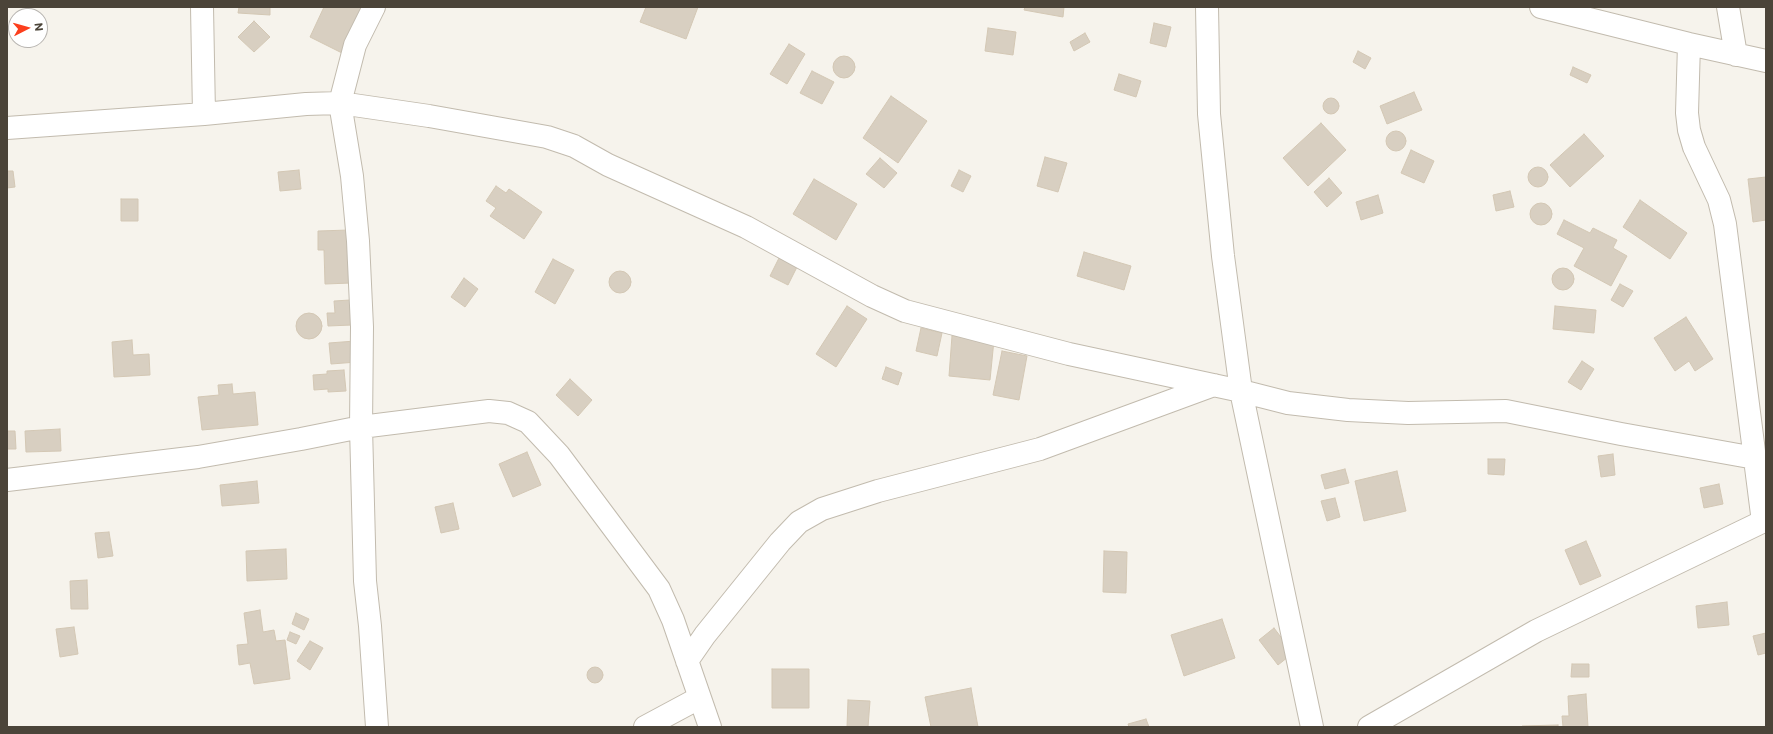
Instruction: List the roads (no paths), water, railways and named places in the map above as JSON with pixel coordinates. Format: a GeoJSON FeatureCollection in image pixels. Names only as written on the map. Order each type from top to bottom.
{"type":"FeatureCollection","features":[{"type":"Feature","properties":{"kind":"street"},"geometry":{"type":"LineString","coordinates":[[202,7],[204,114]]}},
{"type":"Feature","properties":{"kind":"street"},"geometry":{"type":"LineString","coordinates":[[374,7],[355,45],[340,103],[352,176],[358,241],[362,327],[361,427],[365,581],[378,727]]}},
{"type":"Feature","properties":{"kind":"street"},"geometry":{"type":"LineString","coordinates":[[1207,7],[1209,114],[1223,256],[1241,391],[1312,727]]}},
{"type":"Feature","properties":{"kind":"street"},"geometry":{"type":"LineString","coordinates":[[1541,7],[1689,44],[1766,61]]}},
{"type":"Feature","properties":{"kind":"street"},"geometry":{"type":"LineString","coordinates":[[1728,7],[1736,55]]}},
{"type":"Feature","properties":{"kind":"street"},"geometry":{"type":"LineString","coordinates":[[1369,727],[1536,631],[1765,521],[1755,458],[1725,224],[1719,200],[1694,147],[1689,130],[1687,113],[1689,44]]}},
{"type":"Feature","properties":{"kind":"street"},"geometry":{"type":"LineString","coordinates":[[7,128],[204,114],[306,104],[340,103],[429,116],[546,137],[574,146],[608,165],[746,227],[872,296],[905,311],[1068,354],[1241,391],[1288,403],[1348,410],[1408,413],[1506,411],[1621,434],[1755,458]]}},
{"type":"Feature","properties":{"kind":"street"},"geometry":{"type":"LineString","coordinates":[[687,661],[705,635],[780,542],[799,522],[822,508],[878,491],[1040,449],[1214,385]]}},
{"type":"Feature","properties":{"kind":"street"},"geometry":{"type":"LineString","coordinates":[[7,480],[198,457],[361,427],[489,411],[508,413],[528,422],[559,455],[658,589],[673,620],[710,727]]}},
{"type":"Feature","properties":{"kind":"street"},"geometry":{"type":"LineString","coordinates":[[645,727],[699,698]]}}]}
